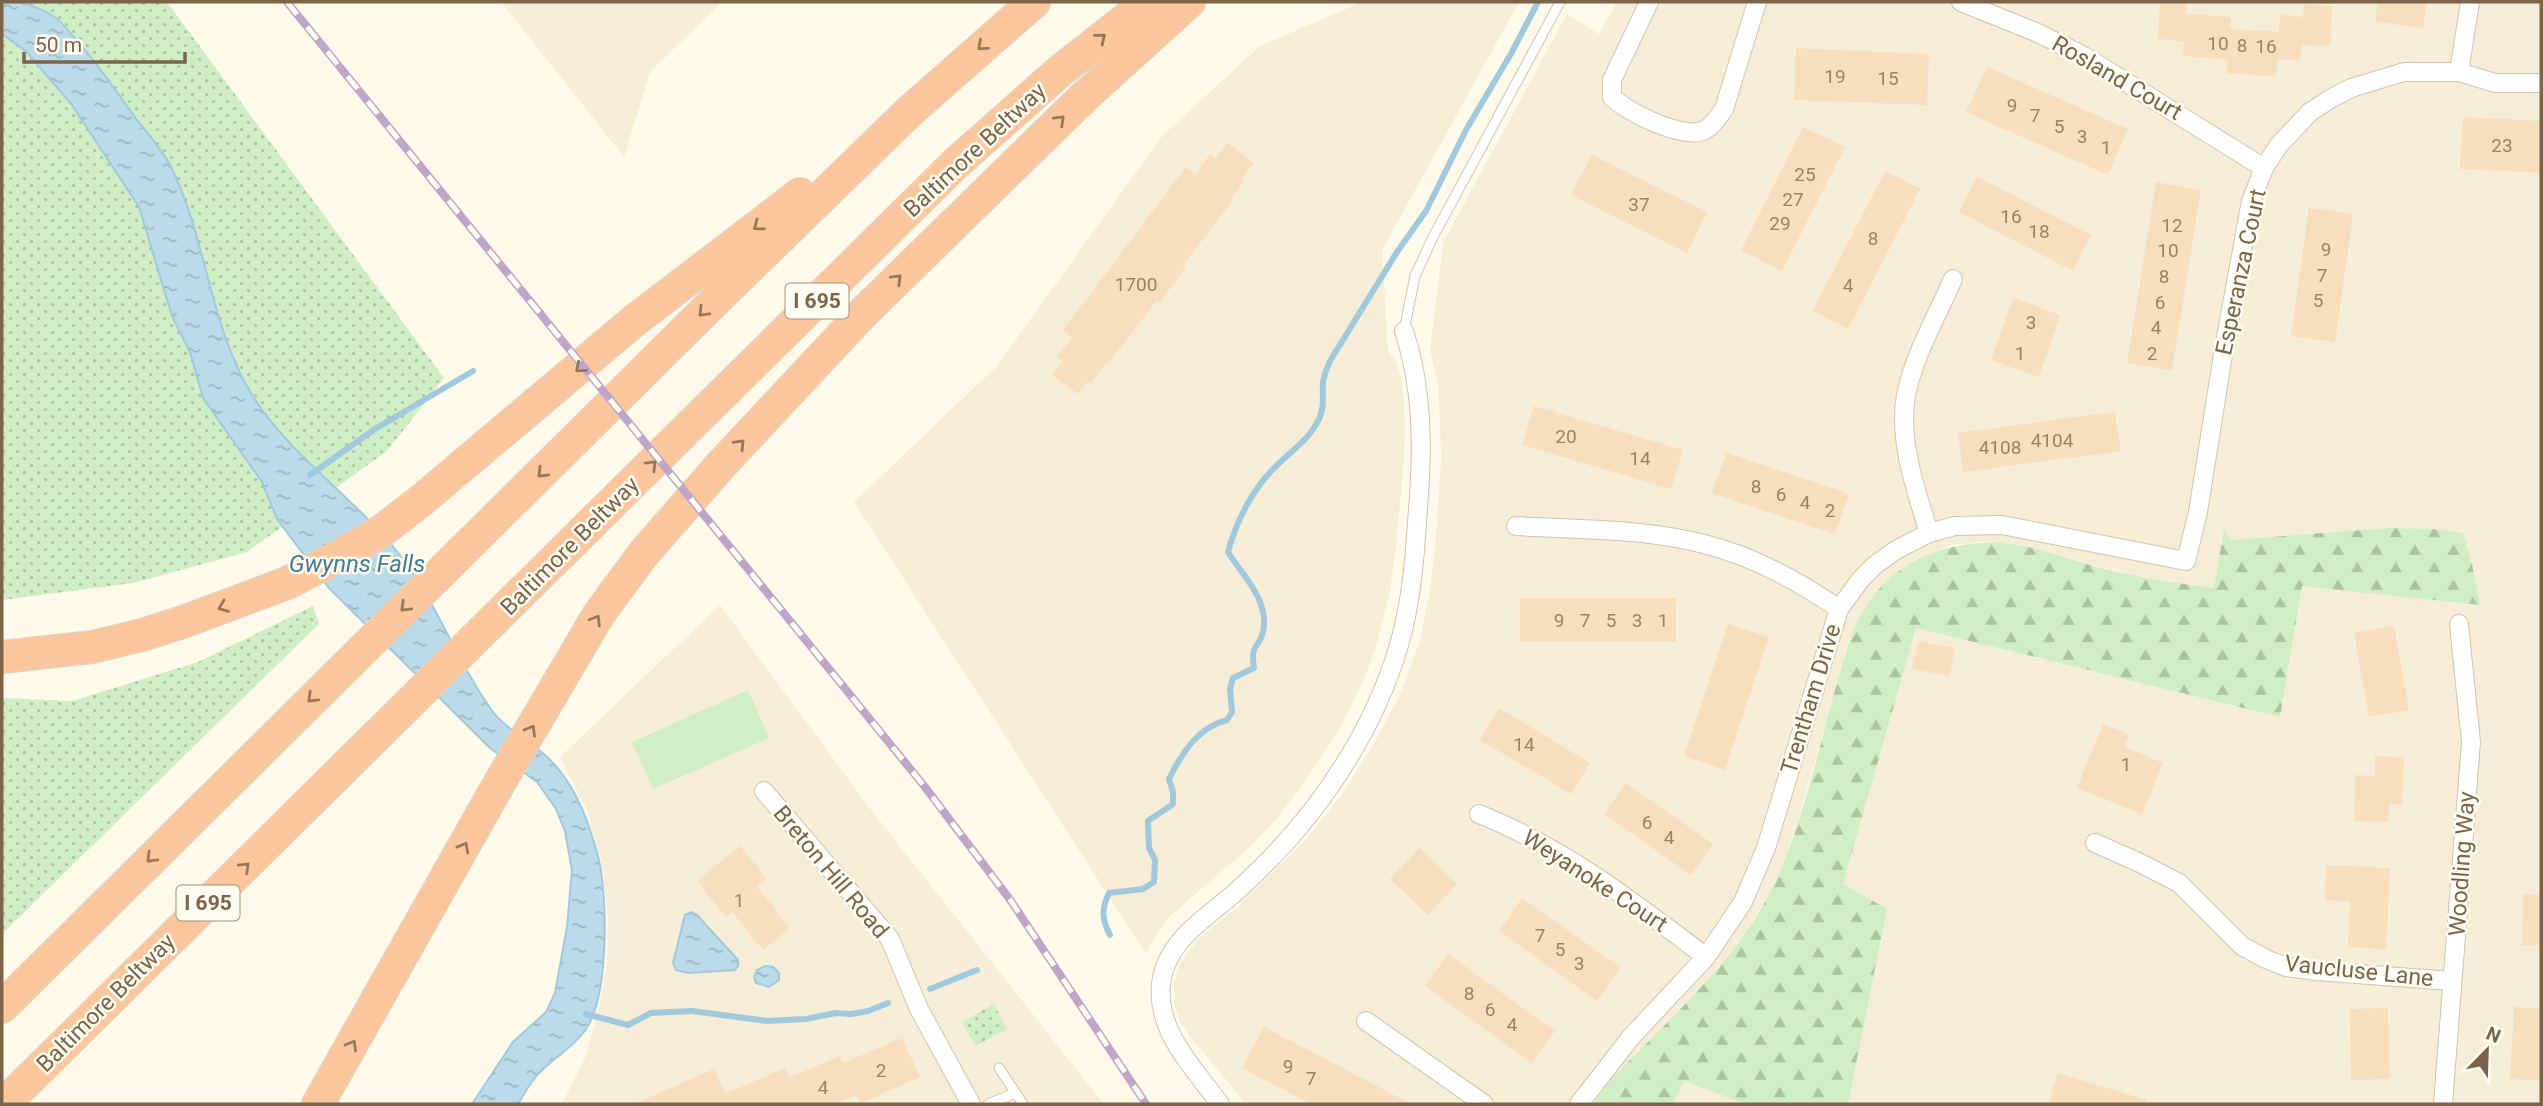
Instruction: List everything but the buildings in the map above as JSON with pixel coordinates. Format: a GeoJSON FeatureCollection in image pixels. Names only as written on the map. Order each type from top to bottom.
{"type":"FeatureCollection","features":[{"type":"Feature","properties":{"kind":"highway"},"geometry":{"type":"LineString","coordinates":[[2,1007],[910,111],[1034,2]]}},
{"type":"Feature","properties":{"kind":"highway","name":"Baltimore Beltway"},"geometry":{"type":"LineString","coordinates":[[4,1104],[955,164],[1060,71],[1148,2]]}},
{"type":"Feature","properties":{"kind":"highway"},"geometry":{"type":"LineString","coordinates":[[318,1104],[561,678],[599,614],[636,563],[721,465],[864,312],[1084,97],[1189,2]]}},
{"type":"Feature","properties":{"kind":"highway"},"geometry":{"type":"LineString","coordinates":[[2,657],[92,647],[183,622],[287,583],[383,530],[635,321],[910,111]]}},
{"type":"Feature","properties":{"kind":"street"},"geometry":{"type":"LineString","coordinates":[[1649,2],[1612,79],[1612,97],[1635,113],[1670,128],[1693,133],[1704,131],[1716,121],[1724,109],[1757,2]]}},
{"type":"Feature","properties":{"kind":"street","name":"Rosland Court"},"geometry":{"type":"LineString","coordinates":[[1961,2],[2003,9],[2038,33],[2084,57],[2264,169]]}},
{"type":"Feature","properties":{"kind":"street"},"geometry":{"type":"LineString","coordinates":[[2459,72],[2470,2]]}},
{"type":"Feature","properties":{"kind":"street","name":"Esperanza Court"},"geometry":{"type":"LineString","coordinates":[[2186,561],[2198,512],[2251,201],[2264,169],[2279,145],[2310,112],[2351,88],[2404,72],[2459,72],[2495,83],[2541,83]]}},
{"type":"Feature","properties":{"kind":"street"},"geometry":{"type":"LineString","coordinates":[[1929,533],[1911,471],[1906,438],[1906,395],[1921,350],[1953,279]]}},
{"type":"Feature","properties":{"kind":"street"},"geometry":{"type":"LineString","coordinates":[[1220,1104],[1169,1033],[1161,1008],[1161,984],[1166,964],[1185,933],[1231,896],[1269,861],[1296,831],[1359,739],[1384,688],[1400,643],[1409,595],[1422,461],[1422,421],[1411,354],[1404,331]]}},
{"type":"Feature","properties":{"kind":"street","name":"Trentham Drive"},"geometry":{"type":"LineString","coordinates":[[1578,1104],[1630,1037],[1706,957],[1743,902],[1766,848],[1839,609],[1875,565],[1896,550],[1929,533],[1955,526],[2002,525],[2186,561]]}},
{"type":"Feature","properties":{"kind":"street"},"geometry":{"type":"LineString","coordinates":[[1516,526],[1645,534],[1704,544],[1774,570],[1807,587],[1839,609]]}},
{"type":"Feature","properties":{"kind":"street","name":"Woodling Way"},"geometry":{"type":"LineString","coordinates":[[2443,1104],[2471,742],[2459,624]]}},
{"type":"Feature","properties":{"kind":"street","name":"Breton Hill Road"},"geometry":{"type":"LineString","coordinates":[[764,791],[890,939],[919,1009],[971,1104]]}},
{"type":"Feature","properties":{"kind":"street","name":"Weyanoke Court"},"geometry":{"type":"LineString","coordinates":[[1479,814],[1518,830],[1569,858],[1706,957]]}},
{"type":"Feature","properties":{"kind":"street","name":"Vaucluse Lane"},"geometry":{"type":"LineString","coordinates":[[2095,844],[2179,883],[2242,946],[2266,960],[2286,967],[2316,971],[2452,981]]}},
{"type":"Feature","properties":{"kind":"street"},"geometry":{"type":"LineString","coordinates":[[1366,1021],[1484,1104]]}},
{"type":"Feature","properties":{"kind":"lane"},"geometry":{"type":"LineString","coordinates":[[1404,331],[1415,276],[1433,237],[1560,2]]}},
{"type":"Feature","properties":{"kind":"lane"},"geometry":{"type":"LineString","coordinates":[[999,1068],[1023,1104]]}},
{"type":"Feature","properties":{"kind":"lane"},"geometry":{"type":"LineString","coordinates":[[988,1104],[1015,1093]]}},
{"type":"Feature","properties":{"kind":"shaded area"},"geometry":{"type":"Polygon","coordinates":[[[501,2],[722,2],[650,72],[624,157],[501,2]]]}},
{"type":"Feature","properties":{"kind":"shaded area"},"geometry":{"type":"Polygon","coordinates":[[[1362,2],[1519,2],[1382,250],[1388,352],[1397,362],[1405,421],[1404,461],[1390,591],[1379,637],[1365,677],[1339,730],[1310,774],[1278,817],[1251,846],[1170,916],[1146,954],[854,502],[996,367],[1163,135],[1260,46],[1362,2]]]}},
{"type":"Feature","properties":{"kind":"shaded area"},"geometry":{"type":"Polygon","coordinates":[[[1617,2],[2541,2],[2541,1104],[1848,1104],[1887,909],[1842,884],[1916,628],[2279,716],[2301,586],[2387,528],[2232,540],[2224,530],[2214,589],[2150,580],[2014,544],[1978,542],[1952,545],[1921,558],[1889,579],[1849,641],[1798,821],[1783,864],[1766,900],[1742,938],[1710,979],[1627,1064],[1593,1104],[1246,1104],[1181,1025],[1175,1007],[1174,984],[1179,964],[1200,937],[1240,905],[1307,838],[1342,794],[1401,693],[1419,644],[1435,549],[1441,461],[1440,419],[1438,384],[1430,350],[1443,243],[1567,14],[1599,34],[1617,2]]]}},
{"type":"Feature","properties":{"kind":"shaded area"},"geometry":{"type":"Polygon","coordinates":[[[720,605],[868,806],[1104,1104],[562,1104],[585,1058],[599,1008],[607,965],[608,916],[602,864],[587,810],[560,757],[720,605]]]}},
{"type":"Feature","properties":{"kind":"shaded area"},"geometry":{"type":"Polygon","coordinates":[[[1685,1081],[1745,1104],[1673,1104],[1685,1081]]]}},
{"type":"Feature","properties":{"kind":"green space"},"geometry":{"type":"Polygon","coordinates":[[[2,2],[167,2],[444,378],[387,451],[247,552],[133,583],[2,600],[2,2]]]}},
{"type":"Feature","properties":{"kind":"green space"},"geometry":{"type":"Polygon","coordinates":[[[2387,528],[2435,529],[2463,533],[2480,605],[2302,586],[2280,717],[1916,628],[1843,884],[1887,909],[1848,1104],[1745,1104],[1685,1081],[1673,1104],[1593,1104],[1618,1073],[1696,993],[1742,939],[1755,919],[1789,850],[1855,629],[1878,590],[1910,563],[1929,554],[1970,544],[2012,544],[2139,576],[2214,588],[2224,529],[2232,540],[2387,528]]]}},
{"type":"Feature","properties":{"kind":"green space"},"geometry":{"type":"Polygon","coordinates":[[[313,606],[319,624],[2,934],[2,698],[72,701],[198,662],[313,606]]]}},
{"type":"Feature","properties":{"kind":"green space"},"geometry":{"type":"Polygon","coordinates":[[[748,690],[769,738],[653,789],[632,742],[748,690]]]}},
{"type":"Feature","properties":{"kind":"green space"},"geometry":{"type":"Polygon","coordinates":[[[994,1004],[1007,1029],[975,1046],[962,1022],[994,1004]]]}},
{"type":"Feature","properties":{"kind":"water","name":"Gwynns Falls"},"geometry":{"type":"Polygon","coordinates":[[[2,2],[34,7],[61,22],[160,149],[184,198],[227,341],[252,395],[285,438],[363,514],[399,554],[425,592],[468,673],[493,712],[555,765],[579,801],[598,856],[604,895],[603,970],[599,993],[586,1029],[537,1075],[518,1104],[472,1104],[513,1042],[546,1012],[555,993],[567,927],[572,870],[565,831],[556,809],[537,782],[490,748],[329,588],[277,519],[262,482],[203,398],[190,352],[172,316],[139,207],[72,105],[26,51],[2,34],[2,2]]]}},
{"type":"Feature","properties":{"kind":"water"},"geometry":{"type":"Polygon","coordinates":[[[691,912],[697,915],[738,960],[735,970],[688,973],[676,970],[673,963],[685,915],[691,912]]]}},
{"type":"Feature","properties":{"kind":"water"},"geometry":{"type":"Polygon","coordinates":[[[765,966],[773,967],[779,973],[779,980],[769,987],[756,983],[754,977],[757,970],[765,966]]]}},
{"type":"Feature","properties":{"kind":"waterway"},"geometry":{"type":"LineString","coordinates":[[1110,935],[1103,914],[1109,893],[1143,889],[1154,882],[1155,860],[1149,848],[1148,821],[1173,804],[1169,779],[1174,769],[1199,735],[1227,720],[1232,712],[1230,689],[1233,678],[1254,668],[1254,650],[1263,632],[1262,609],[1259,599],[1228,552],[1240,518],[1267,476],[1315,426],[1322,410],[1323,382],[1330,361],[1397,252],[1426,211],[1466,130],[1538,2]]}},
{"type":"Feature","properties":{"kind":"waterway"},"geometry":{"type":"LineString","coordinates":[[310,475],[375,429],[473,371]]}},
{"type":"Feature","properties":{"kind":"waterway"},"geometry":{"type":"LineString","coordinates":[[930,989],[977,970]]}},
{"type":"Feature","properties":{"kind":"waterway"},"geometry":{"type":"LineString","coordinates":[[586,1014],[628,1025],[651,1013],[692,1011],[767,1021],[806,1019],[836,1013],[851,1014],[888,1003]]}},
{"type":"Feature","properties":{"kind":"railway"},"geometry":{"type":"LineString","coordinates":[[287,2],[925,787],[1011,901],[1146,1104]]}}]}
